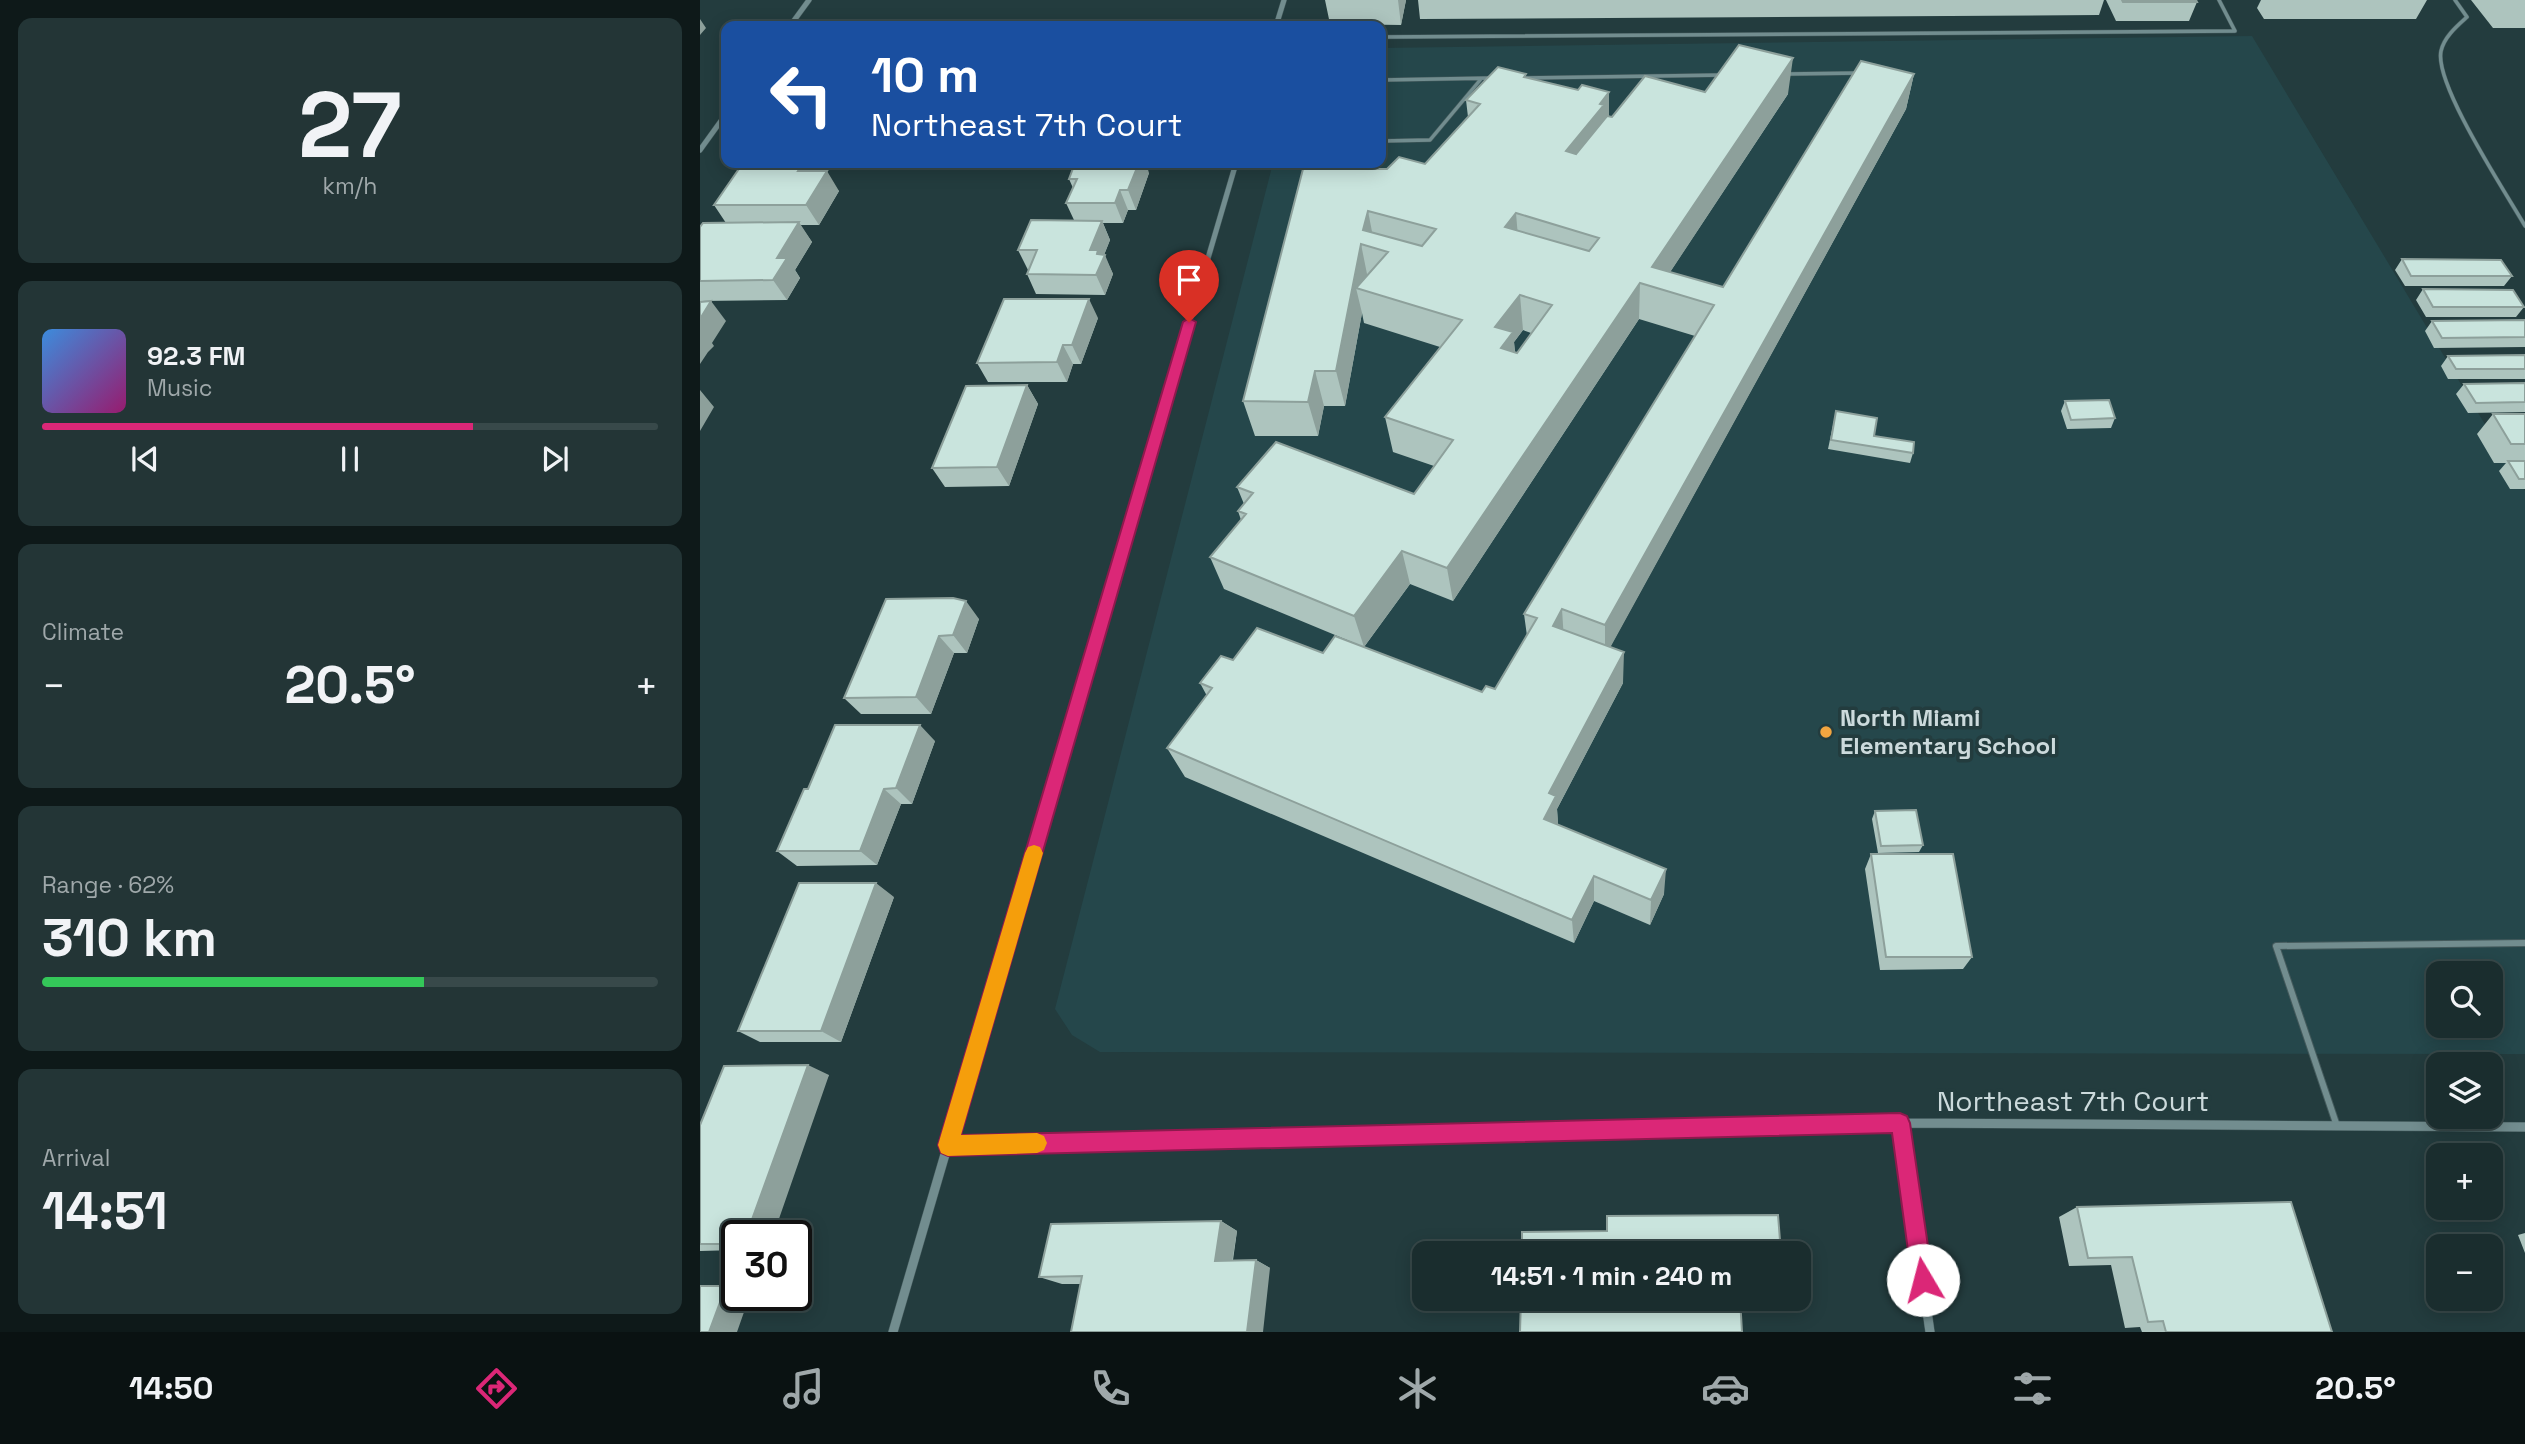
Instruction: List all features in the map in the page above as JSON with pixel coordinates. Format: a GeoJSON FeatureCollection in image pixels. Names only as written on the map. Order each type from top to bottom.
{"type":"FeatureCollection","features":[{"type":"Feature","properties":{"kind":"street"},"geometry":{"type":"LineString","coordinates":[[794,21],[809,0]]}},
{"type":"Feature","properties":{"kind":"street"},"geometry":{"type":"LineString","coordinates":[[1278,21],[1284,0]]}},
{"type":"Feature","properties":{"kind":"street"},"geometry":{"type":"LineString","coordinates":[[700,150],[721,121]]}},
{"type":"Feature","properties":{"kind":"street"},"geometry":{"type":"LineString","coordinates":[[893,1332],[1235,168]]}},
{"type":"Feature","properties":{"kind":"street"},"geometry":{"type":"LineString","coordinates":[[1900,1123],[1930,1332]]}},
{"type":"Feature","properties":{"kind":"street","name":"Northeast 7th Court"},"geometry":{"type":"LineString","coordinates":[[948,1145],[1900,1123],[2525,1127]]}},
{"type":"Feature","properties":{"kind":"lane"},"geometry":{"type":"LineString","coordinates":[[1386,37],[2235,31],[2220,0]]}},
{"type":"Feature","properties":{"kind":"lane"},"geometry":{"type":"LineString","coordinates":[[2455,0],[2467,17],[2446,36],[2440,55],[2441,71],[2450,94],[2525,226]]}},
{"type":"Feature","properties":{"kind":"lane"},"geometry":{"type":"LineString","coordinates":[[1774,74],[1871,73]]}},
{"type":"Feature","properties":{"kind":"lane"},"geometry":{"type":"LineString","coordinates":[[1509,78],[1732,75]]}},
{"type":"Feature","properties":{"kind":"lane"},"geometry":{"type":"LineString","coordinates":[[1386,80],[1495,78]]}},
{"type":"Feature","properties":{"kind":"lane"},"geometry":{"type":"LineString","coordinates":[[1386,141],[1430,141],[1482,79]]}},
{"type":"Feature","properties":{"kind":"lane"},"geometry":{"type":"LineString","coordinates":[[2337,1126],[2276,946],[2525,943]]}},
{"type":"Feature","properties":{"kind":"shaded area","name":"North Miami Elementary School"},"geometry":{"type":"Polygon","coordinates":[[[2252,36],[2525,491],[2525,1054],[1100,1052],[1072,1035],[1055,1009],[1272,168],[1386,168],[1386,48],[2252,36]]]}},
{"type":"Feature","properties":{"kind":"building"},"geometry":{"type":"Polygon","coordinates":[[[2122,0],[2196,0],[2197,2],[2123,2],[2122,0]]]}},
{"type":"Feature","properties":{"kind":"building"},"geometry":{"type":"Polygon","coordinates":[[[1739,45],[1793,58],[1652,267],[1723,287],[1861,61],[1914,74],[1605,625],[1562,609],[1553,626],[1624,652],[1549,793],[1556,796],[1544,819],[1666,869],[1651,900],[1594,876],[1572,920],[1167,748],[1212,688],[1200,683],[1221,656],[1233,660],[1257,628],[1323,653],[1335,636],[1482,692],[1486,686],[1495,689],[1537,618],[1524,614],[1714,305],[1640,283],[1447,568],[1402,551],[1354,616],[1210,557],[1246,514],[1238,511],[1253,493],[1237,487],[1276,442],[1414,494],[1453,440],[1385,417],[1462,320],[1356,288],[1388,252],[1361,244],[1336,371],[1315,371],[1308,402],[1243,401],[1303,169],[1387,169],[1399,157],[1425,164],[1480,104],[1466,100],[1498,67],[1526,74],[1524,77],[1578,90],[1582,85],[1609,92],[1600,104],[1604,105],[1566,151],[1576,154],[1607,116],[1612,117],[1645,76],[1705,92],[1739,45]],[[1368,211],[1363,230],[1422,246],[1436,229],[1368,211]],[[1516,213],[1505,227],[1589,251],[1599,238],[1516,213]],[[1520,295],[1495,327],[1513,332],[1501,348],[1517,353],[1552,305],[1520,295]]]}},
{"type":"Feature","properties":{"kind":"building"},"geometry":{"type":"Polygon","coordinates":[[[740,168],[827,171],[806,205],[714,205],[740,168]]]}},
{"type":"Feature","properties":{"kind":"building"},"geometry":{"type":"Polygon","coordinates":[[[1073,168],[1137,168],[1128,190],[1120,190],[1115,203],[1066,203],[1077,179],[1069,179],[1073,168]]]}},
{"type":"Feature","properties":{"kind":"building"},"geometry":{"type":"Polygon","coordinates":[[[1031,220],[1102,221],[1090,250],[1098,250],[1097,254],[1105,255],[1096,275],[1027,274],[1037,250],[1018,250],[1031,220]]]}},
{"type":"Feature","properties":{"kind":"building"},"geometry":{"type":"Polygon","coordinates":[[[799,222],[777,258],[787,258],[773,280],[700,281],[700,227],[703,223],[799,222]]]}},
{"type":"Feature","properties":{"kind":"building"},"geometry":{"type":"Polygon","coordinates":[[[2402,259],[2501,260],[2512,276],[2411,276],[2402,259]]]}},
{"type":"Feature","properties":{"kind":"building"},"geometry":{"type":"Polygon","coordinates":[[[2423,289],[2513,290],[2524,307],[2433,307],[2423,289]]]}},
{"type":"Feature","properties":{"kind":"building"},"geometry":{"type":"Polygon","coordinates":[[[1004,299],[1089,299],[1072,345],[1063,345],[1057,362],[977,363],[1004,299]]]}},
{"type":"Feature","properties":{"kind":"building"},"geometry":{"type":"Polygon","coordinates":[[[711,301],[700,319],[700,302],[711,301]]]}},
{"type":"Feature","properties":{"kind":"building"},"geometry":{"type":"Polygon","coordinates":[[[2525,320],[2525,337],[2442,338],[2432,321],[2525,320]]]}},
{"type":"Feature","properties":{"kind":"building"},"geometry":{"type":"Polygon","coordinates":[[[2525,355],[2525,369],[2456,369],[2448,356],[2525,355]]]}},
{"type":"Feature","properties":{"kind":"building"},"geometry":{"type":"Polygon","coordinates":[[[2525,383],[2525,402],[2476,403],[2464,384],[2525,383]]]}},
{"type":"Feature","properties":{"kind":"building"},"geometry":{"type":"Polygon","coordinates":[[[1027,385],[997,467],[932,468],[966,386],[1027,385]]]}},
{"type":"Feature","properties":{"kind":"building"},"geometry":{"type":"Polygon","coordinates":[[[2109,400],[2115,418],[2071,420],[2065,401],[2109,400]]]}},
{"type":"Feature","properties":{"kind":"building"},"geometry":{"type":"Polygon","coordinates":[[[1836,411],[1877,418],[1874,436],[1914,442],[1913,453],[1831,440],[1836,411]]]}},
{"type":"Feature","properties":{"kind":"building"},"geometry":{"type":"Polygon","coordinates":[[[2493,414],[2525,414],[2525,444],[2511,444],[2493,414]]]}},
{"type":"Feature","properties":{"kind":"building"},"geometry":{"type":"Polygon","coordinates":[[[2508,461],[2525,461],[2525,479],[2519,479],[2508,461]]]}},
{"type":"Feature","properties":{"kind":"building"},"geometry":{"type":"Polygon","coordinates":[[[953,598],[966,601],[953,635],[939,636],[916,697],[844,698],[886,599],[953,598]]]}},
{"type":"Feature","properties":{"kind":"building"},"geometry":{"type":"Polygon","coordinates":[[[835,725],[920,725],[896,788],[884,789],[860,851],[777,851],[804,789],[808,789],[835,725]]]}},
{"type":"Feature","properties":{"kind":"building"},"geometry":{"type":"Polygon","coordinates":[[[1916,810],[1923,845],[1881,846],[1875,811],[1916,810]]]}},
{"type":"Feature","properties":{"kind":"building"},"geometry":{"type":"Polygon","coordinates":[[[1871,854],[1953,854],[1972,957],[1886,957],[1871,854]]]}},
{"type":"Feature","properties":{"kind":"building"},"geometry":{"type":"Polygon","coordinates":[[[799,883],[876,883],[821,1031],[738,1031],[799,883]]]}},
{"type":"Feature","properties":{"kind":"building"},"geometry":{"type":"Polygon","coordinates":[[[808,1065],[752,1220],[721,1220],[721,1244],[700,1244],[700,1125],[724,1066],[808,1065]]]}},
{"type":"Feature","properties":{"kind":"building"},"geometry":{"type":"Polygon","coordinates":[[[2291,1202],[2332,1332],[2166,1332],[2163,1321],[2148,1322],[2132,1257],[2088,1258],[2077,1207],[2291,1202]]]}},
{"type":"Feature","properties":{"kind":"building"},"geometry":{"type":"Polygon","coordinates":[[[1778,1215],[1780,1241],[1522,1241],[1522,1232],[1607,1231],[1607,1216],[1778,1215]]]}},
{"type":"Feature","properties":{"kind":"building"},"geometry":{"type":"Polygon","coordinates":[[[1221,1221],[1215,1261],[1256,1260],[1247,1332],[1071,1332],[1082,1276],[1039,1277],[1051,1224],[1221,1221]]]}},
{"type":"Feature","properties":{"kind":"building"},"geometry":{"type":"Polygon","coordinates":[[[700,1286],[721,1286],[721,1300],[709,1332],[700,1332],[700,1286]]]}},
{"type":"Feature","properties":{"kind":"building"},"geometry":{"type":"Polygon","coordinates":[[[1521,1311],[1741,1311],[1742,1332],[1520,1332],[1521,1311]]]}},
{"type":"Feature","properties":{"kind":"slow traffic"},"geometry":{"type":"LineString","coordinates":[[1034,853],[948,1145],[1037,1143]]}},
{"type":"Feature","properties":{"kind":"place","name":"North Miami Elementary School"},"geometry":{"type":"Point","coordinates":[1826,732]}},
{"type":"Feature","properties":{"kind":"route"},"geometry":{"type":"LineString","coordinates":[[1189,322],[948,1145],[1900,1123],[1923,1280]]}}]}
